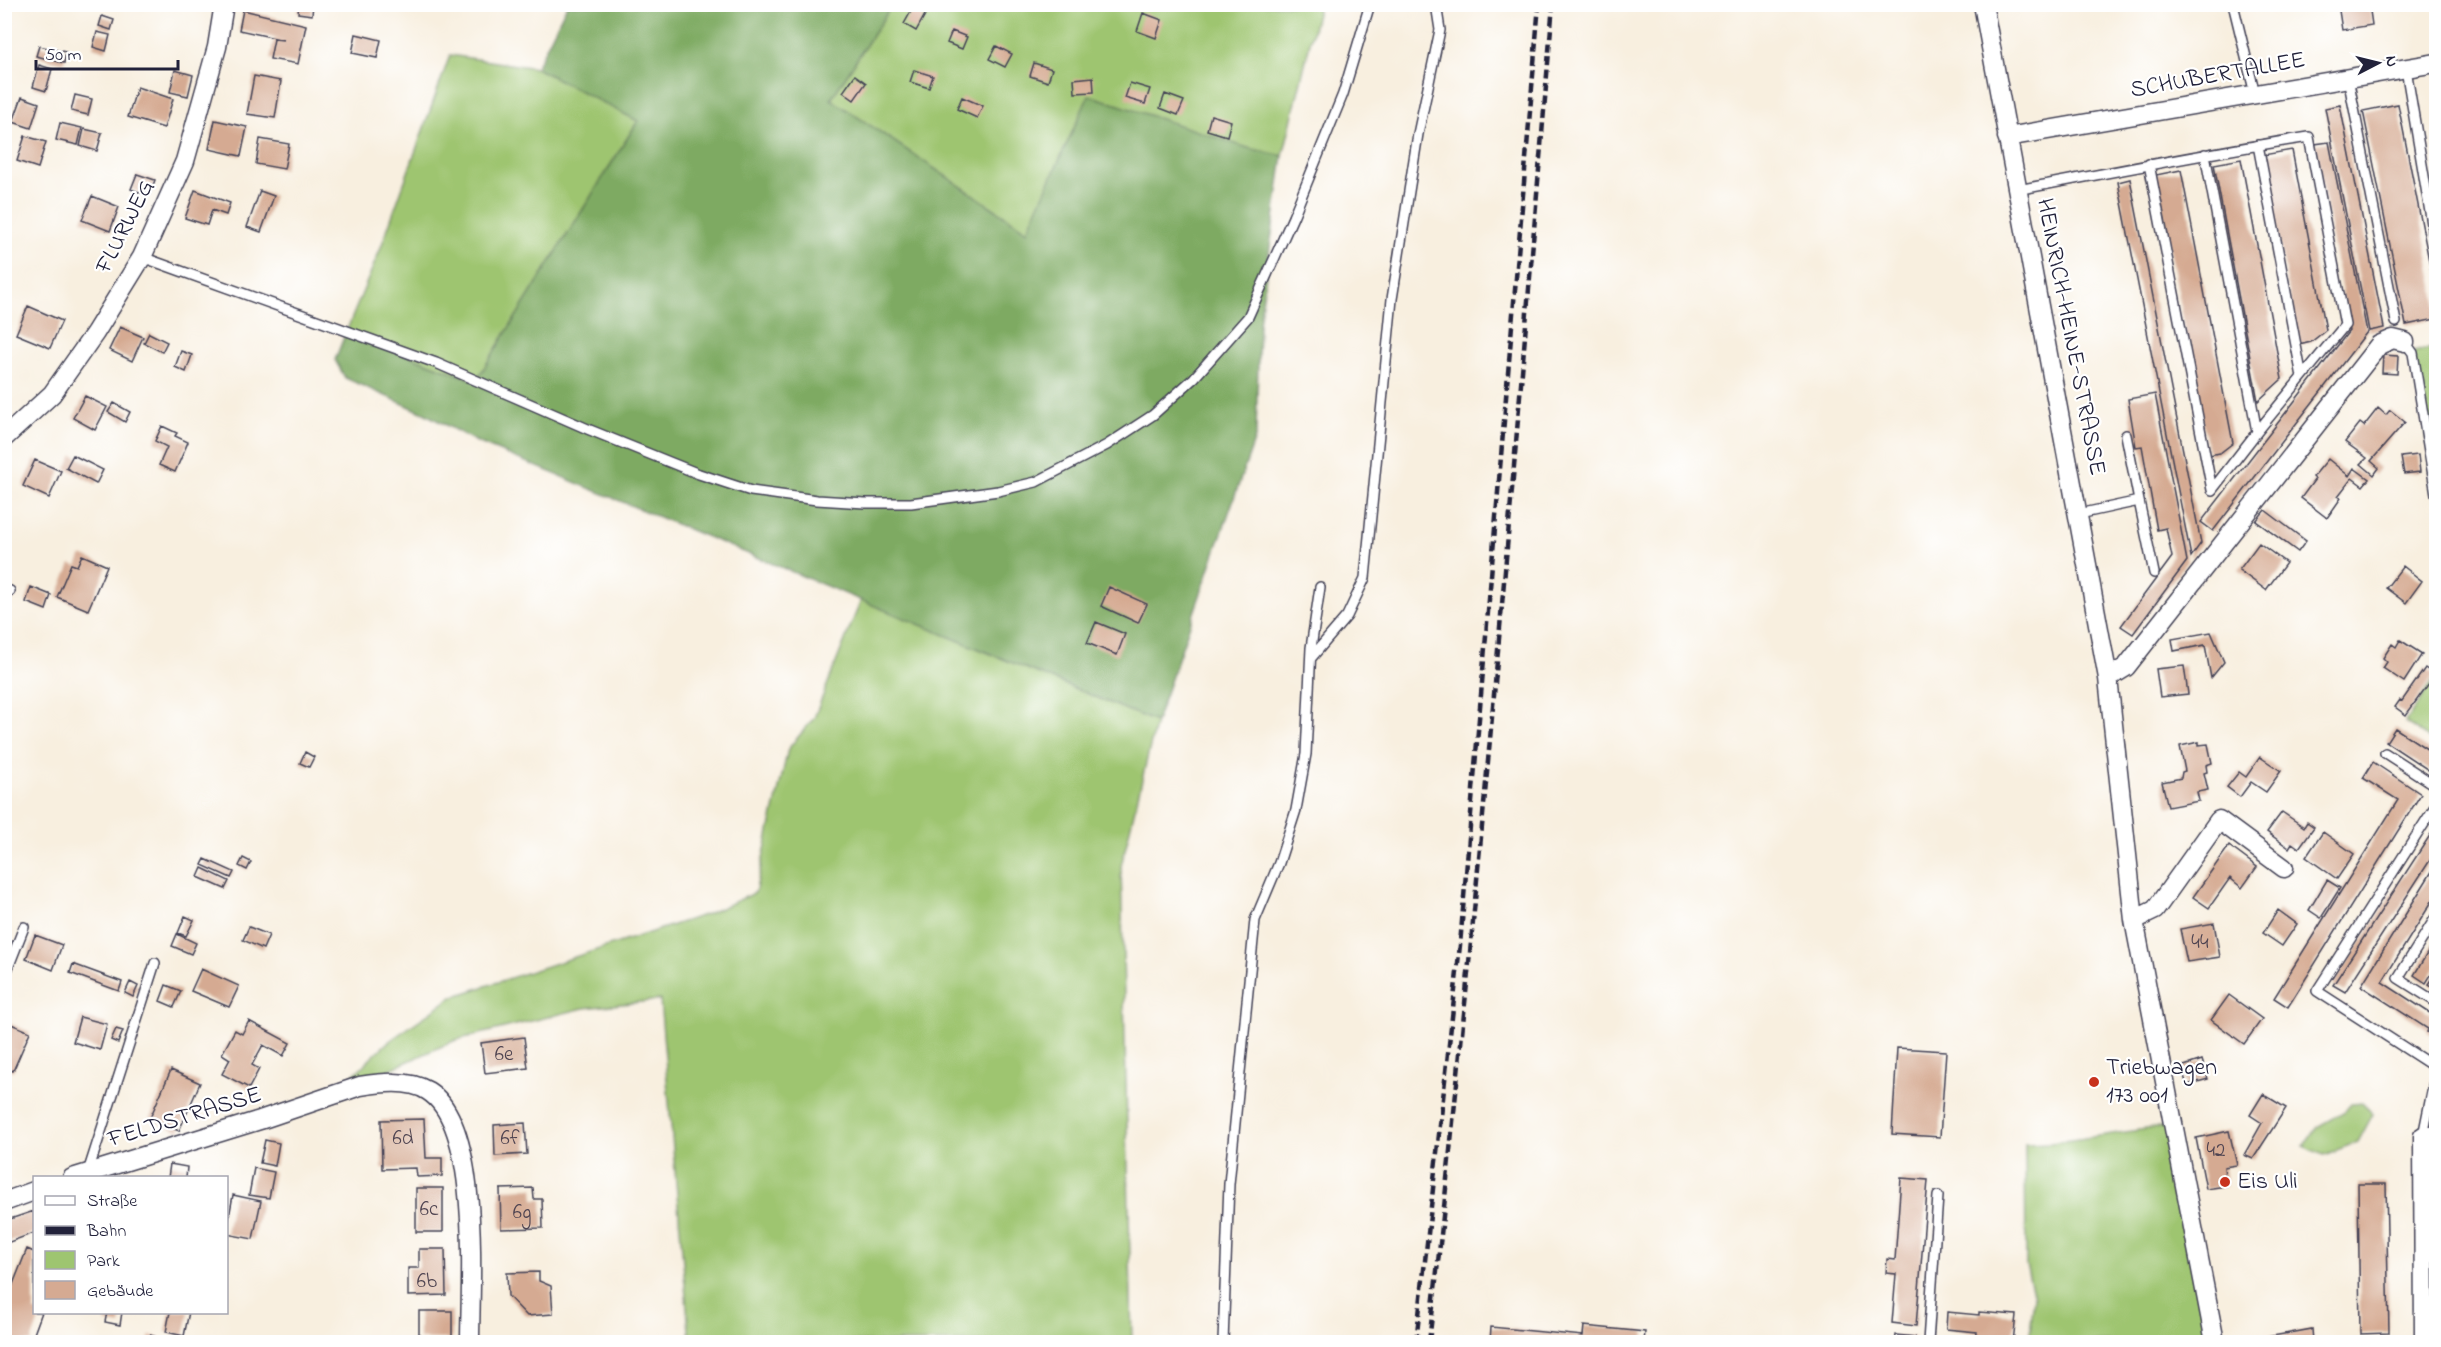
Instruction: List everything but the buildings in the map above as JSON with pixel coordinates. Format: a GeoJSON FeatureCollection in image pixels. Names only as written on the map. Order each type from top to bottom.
{"type":"FeatureCollection","features":[{"type":"Feature","properties":{"kind":"street","name":"FLURWEG"},"geometry":{"type":"LineString","coordinates":[[4,438],[52,394],[95,333],[142,257],[185,161],[217,47],[225,4]]}},
{"type":"Feature","properties":{"kind":"street","name":"HEINRICH-HEINE-STRASSE"},"geometry":{"type":"LineString","coordinates":[[1983,4],[2108,678],[2134,920],[2215,1342]]}},
{"type":"Feature","properties":{"kind":"street","name":"SCHUBERTALLEE"},"geometry":{"type":"LineString","coordinates":[[2007,137],[2436,63]]}},
{"type":"Feature","properties":{"kind":"street"},"geometry":{"type":"LineString","coordinates":[[2108,678],[2126,667],[2379,345],[2393,339],[2405,342]]}},
{"type":"Feature","properties":{"kind":"street"},"geometry":{"type":"LineString","coordinates":[[2134,920],[2155,910],[2219,820],[2284,868]]}},
{"type":"Feature","properties":{"kind":"street","name":"FELDSTRASSE"},"geometry":{"type":"LineString","coordinates":[[80,1175],[311,1104],[360,1086],[408,1084],[428,1091],[450,1115],[464,1158],[470,1211],[470,1342]]}},
{"type":"Feature","properties":{"kind":"street"},"geometry":{"type":"LineString","coordinates":[[2424,1342],[2430,1221],[2430,1136]]}},
{"type":"Feature","properties":{"kind":"street"},"geometry":{"type":"LineString","coordinates":[[4,1202],[33,1191]]}},
{"type":"Feature","properties":{"kind":"lane"},"geometry":{"type":"LineString","coordinates":[[142,257],[436,363],[590,430],[699,474],[751,491],[817,500],[865,503],[911,502],[998,491],[1036,482],[1107,445],[1154,416],[1194,378],[1248,318],[1293,217],[1343,94],[1370,4]]}},
{"type":"Feature","properties":{"kind":"lane"},"geometry":{"type":"LineString","coordinates":[[1311,658],[1347,616],[1365,578],[1392,299],[1418,134],[1440,30],[1436,4]]}},
{"type":"Feature","properties":{"kind":"lane"},"geometry":{"type":"LineString","coordinates":[[2233,4],[2255,94]]}},
{"type":"Feature","properties":{"kind":"lane"},"geometry":{"type":"LineString","coordinates":[[2406,69],[2436,248]]}},
{"type":"Feature","properties":{"kind":"lane"},"geometry":{"type":"LineString","coordinates":[[2348,78],[2396,322]]}},
{"type":"Feature","properties":{"kind":"lane"},"geometry":{"type":"LineString","coordinates":[[2017,190],[2149,164],[2308,136],[2345,325],[2212,490],[2149,164]]}},
{"type":"Feature","properties":{"kind":"lane"},"geometry":{"type":"LineString","coordinates":[[2258,145],[2302,377]]}},
{"type":"Feature","properties":{"kind":"lane"},"geometry":{"type":"LineString","coordinates":[[2205,154],[2257,432]]}},
{"type":"Feature","properties":{"kind":"lane"},"geometry":{"type":"LineString","coordinates":[[2405,342],[2413,352],[2436,494]]}},
{"type":"Feature","properties":{"kind":"lane"},"geometry":{"type":"LineString","coordinates":[[2126,435],[2154,573]]}},
{"type":"Feature","properties":{"kind":"lane"},"geometry":{"type":"LineString","coordinates":[[2079,514],[2139,501]]}},
{"type":"Feature","properties":{"kind":"lane"},"geometry":{"type":"LineString","coordinates":[[1223,1342],[1229,1184],[1255,920],[1279,863],[1296,810],[1306,754],[1311,658],[1320,587]]}},
{"type":"Feature","properties":{"kind":"lane"},"geometry":{"type":"LineString","coordinates":[[2385,753],[2436,786]]}},
{"type":"Feature","properties":{"kind":"lane"},"geometry":{"type":"LineString","coordinates":[[2430,1136],[2436,1070],[2317,991],[2436,805]]}},
{"type":"Feature","properties":{"kind":"lane"},"geometry":{"type":"LineString","coordinates":[[2436,917],[2398,978],[2436,1002]]}},
{"type":"Feature","properties":{"kind":"lane"},"geometry":{"type":"LineString","coordinates":[[4,978],[24,927]]}},
{"type":"Feature","properties":{"kind":"lane"},"geometry":{"type":"LineString","coordinates":[[80,1175],[155,963]]}},
{"type":"Feature","properties":{"kind":"lane"},"geometry":{"type":"LineString","coordinates":[[1928,1342],[1938,1196]]}},
{"type":"Feature","properties":{"kind":"green space"},"geometry":{"type":"Polygon","coordinates":[[[567,5],[892,5],[831,99],[1027,231],[1089,95],[1248,148],[1283,156],[1259,324],[1256,435],[1156,722],[477,442],[424,413],[345,378],[335,360],[346,332],[476,381],[638,121],[536,68],[567,5]]]}},
{"type":"Feature","properties":{"kind":"green space"},"geometry":{"type":"Polygon","coordinates":[[[892,5],[1319,5],[1283,156],[1248,148],[1028,231],[831,99],[892,5]]]}},
{"type":"Feature","properties":{"kind":"green space"},"geometry":{"type":"Polygon","coordinates":[[[450,55],[536,68],[638,121],[476,381],[346,332],[380,250],[450,55]]]}},
{"type":"Feature","properties":{"kind":"green space"},"geometry":{"type":"Polygon","coordinates":[[[2436,347],[2436,492],[2413,352],[2436,347]]]}},
{"type":"Feature","properties":{"kind":"green space"},"geometry":{"type":"Polygon","coordinates":[[[861,600],[1156,722],[1121,866],[1132,1342],[690,1342],[660,1000],[584,1008],[456,1040],[312,1104],[349,1079],[388,1042],[452,997],[707,914],[755,893],[788,749],[814,718],[861,600]]]}},
{"type":"Feature","properties":{"kind":"green space"},"geometry":{"type":"Polygon","coordinates":[[[2436,677],[2436,743],[2405,722],[2436,677]]]}},
{"type":"Feature","properties":{"kind":"green space"},"geometry":{"type":"Polygon","coordinates":[[[2362,1103],[2373,1114],[2358,1142],[2324,1155],[2303,1146],[2317,1127],[2345,1111],[2351,1104],[2362,1103]]]}},
{"type":"Feature","properties":{"kind":"green space"},"geometry":{"type":"Polygon","coordinates":[[[2173,1125],[2214,1342],[2029,1342],[2034,1297],[2026,1265],[2025,1144],[2051,1143],[2173,1125]]]}},
{"type":"Feature","properties":{"kind":"railway"},"geometry":{"type":"LineString","coordinates":[[1416,1342],[1460,945],[1539,4]]}},
{"type":"Feature","properties":{"kind":"railway"},"geometry":{"type":"LineString","coordinates":[[1429,1342],[1481,841],[1553,4]]}},
{"type":"Feature","properties":{"kind":"place","name":"Triebwagen 173 001"},"geometry":{"type":"Point","coordinates":[2094,1082]}},
{"type":"Feature","properties":{"kind":"place","name":"Eis Uli"},"geometry":{"type":"Point","coordinates":[2225,1182]}}]}
